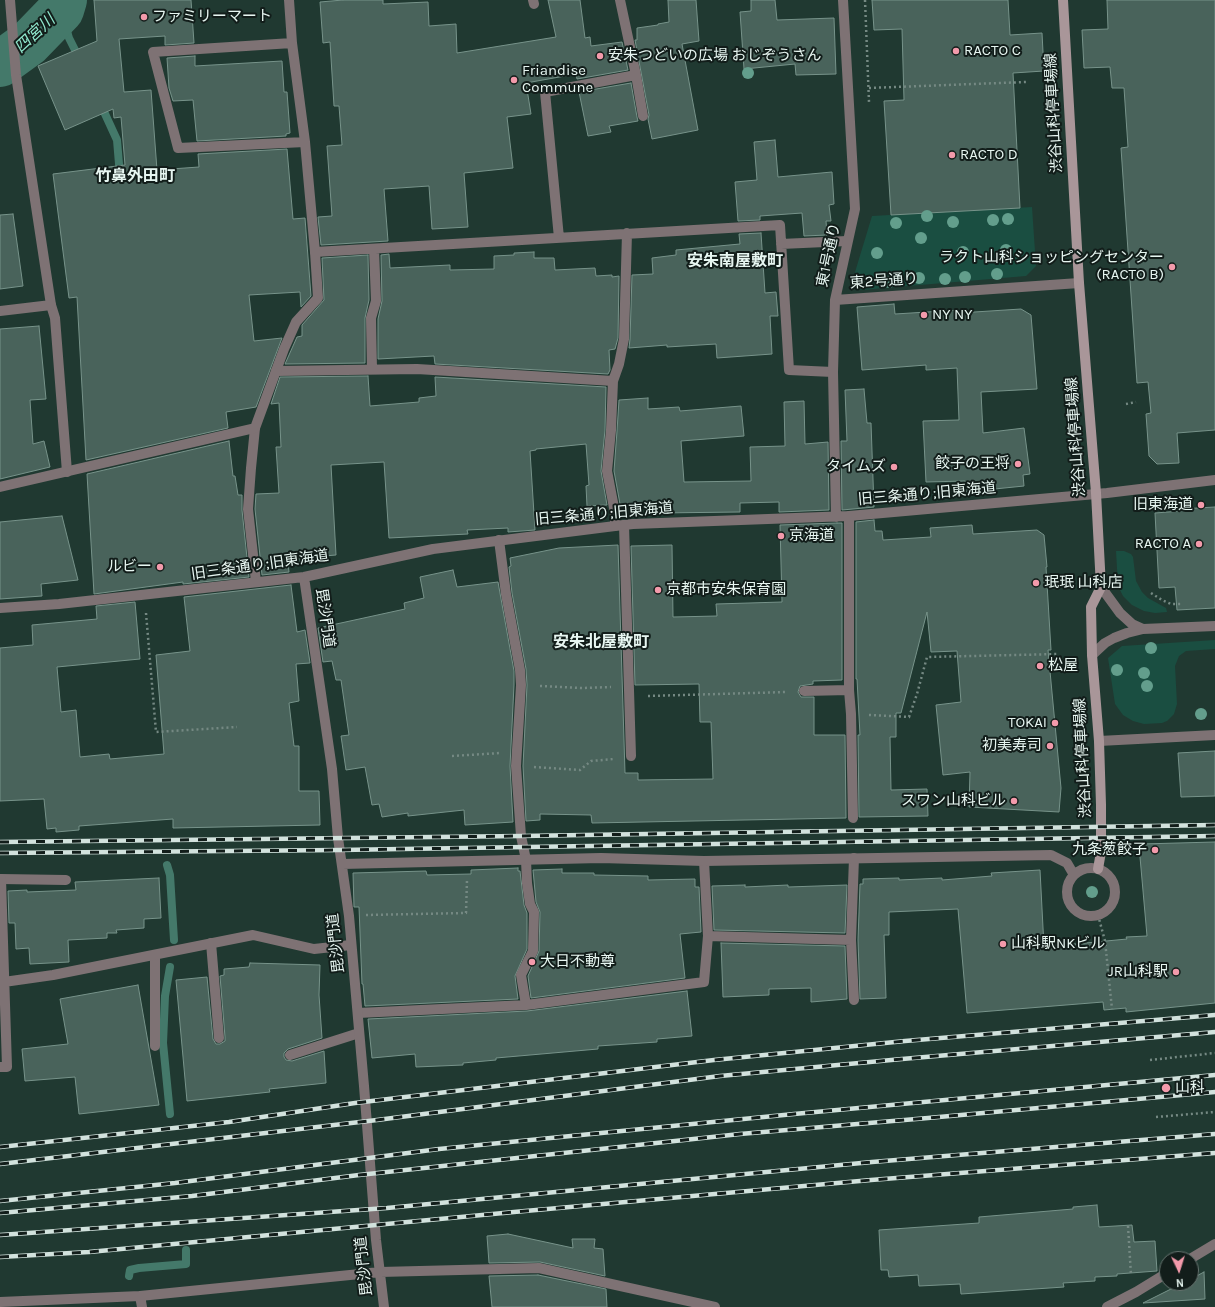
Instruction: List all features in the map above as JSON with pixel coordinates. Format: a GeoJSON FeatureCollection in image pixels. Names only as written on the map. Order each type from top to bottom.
{"type":"FeatureCollection","features":[{"type":"Feature","properties":{"kind":"main road","name":"渋谷山科停車場線"},"geometry":{"type":"LineString","coordinates":[[1063,0],[1079,283],[1096,493],[1100,587],[1091,607],[1092,655],[1098,741],[1102,839],[1098,869]]}},
{"type":"Feature","properties":{"kind":"street"},"geometry":{"type":"LineString","coordinates":[[10,0],[16,75],[51,305],[55,318],[67,472]]}},
{"type":"Feature","properties":{"kind":"street"},"geometry":{"type":"LineString","coordinates":[[256,582],[248,509],[250,468],[255,428],[296,322],[318,298],[305,142],[292,43],[289,0]]}},
{"type":"Feature","properties":{"kind":"street"},"geometry":{"type":"LineString","coordinates":[[620,0],[643,116]]}},
{"type":"Feature","properties":{"kind":"street","name":"東1号通り"},"geometry":{"type":"LineString","coordinates":[[836,517],[833,372],[835,300],[855,209],[843,0]]}},
{"type":"Feature","properties":{"kind":"street"},"geometry":{"type":"LineString","coordinates":[[292,43],[152,52],[178,148],[305,142]]}},
{"type":"Feature","properties":{"kind":"street"},"geometry":{"type":"LineString","coordinates":[[559,238],[545,92],[636,75]]}},
{"type":"Feature","properties":{"kind":"street"},"geometry":{"type":"LineString","coordinates":[[315,252],[780,225],[789,370],[833,372]]}},
{"type":"Feature","properties":{"kind":"street"},"geometry":{"type":"LineString","coordinates":[[627,233],[624,338],[619,364],[613,381],[611,430],[607,471],[615,513],[620,525],[631,756]]}},
{"type":"Feature","properties":{"kind":"street"},"geometry":{"type":"LineString","coordinates":[[781,244],[847,241]]}},
{"type":"Feature","properties":{"kind":"street"},"geometry":{"type":"LineString","coordinates":[[372,370],[371,318],[376,301],[374,249]]}},
{"type":"Feature","properties":{"kind":"street","name":"東2号通り"},"geometry":{"type":"LineString","coordinates":[[835,300],[1079,283]]}},
{"type":"Feature","properties":{"kind":"street"},"geometry":{"type":"LineString","coordinates":[[0,311],[51,305]]}},
{"type":"Feature","properties":{"kind":"street"},"geometry":{"type":"LineString","coordinates":[[276,371],[417,368],[613,381]]}},
{"type":"Feature","properties":{"kind":"street"},"geometry":{"type":"LineString","coordinates":[[0,487],[255,428]]}},
{"type":"Feature","properties":{"kind":"street","name":"旧三条通り;旧東海道"},"geometry":{"type":"LineString","coordinates":[[0,608],[59,604],[304,577],[433,549],[620,525],[836,517],[1096,493],[1215,480]]}},
{"type":"Feature","properties":{"kind":"street"},"geometry":{"type":"LineString","coordinates":[[849,516],[849,690],[851,714],[853,818]]}},
{"type":"Feature","properties":{"kind":"street"},"geometry":{"type":"LineString","coordinates":[[499,540],[506,594],[520,670],[521,685],[516,766],[521,836],[526,860],[530,904],[534,912],[533,951],[521,975],[526,1005]]}},
{"type":"Feature","properties":{"kind":"street","name":"毘沙門道"},"geometry":{"type":"LineString","coordinates":[[304,577],[332,769],[338,838],[349,916],[384,1307]]}},
{"type":"Feature","properties":{"kind":"street"},"geometry":{"type":"LineString","coordinates":[[1100,587],[1120,613],[1132,624],[1143,629]]}},
{"type":"Feature","properties":{"kind":"street"},"geometry":{"type":"LineString","coordinates":[[1092,655],[1105,643],[1114,638],[1143,629],[1215,626]]}},
{"type":"Feature","properties":{"kind":"street"},"geometry":{"type":"LineString","coordinates":[[804,691],[849,690]]}},
{"type":"Feature","properties":{"kind":"street"},"geometry":{"type":"LineString","coordinates":[[1098,741],[1215,735]]}},
{"type":"Feature","properties":{"kind":"street"},"geometry":{"type":"LineString","coordinates":[[342,864],[601,858],[704,861],[1051,856],[1067,863],[1074,875]]}},
{"type":"Feature","properties":{"kind":"street"},"geometry":{"type":"LineString","coordinates":[[854,858],[851,940],[854,1000]]}},
{"type":"Feature","properties":{"kind":"street"},"geometry":{"type":"LineString","coordinates":[[358,1014],[526,1005],[704,982],[708,936],[704,861]]}},
{"type":"Feature","properties":{"kind":"street"},"geometry":{"type":"LineString","coordinates":[[1089,868],[1098,869],[1111,878],[1116,892],[1111,907],[1105,912],[1090,916],[1082,915],[1075,910],[1067,897],[1067,889],[1074,875],[1081,870],[1089,868]]}},
{"type":"Feature","properties":{"kind":"street"},"geometry":{"type":"LineString","coordinates":[[0,1067],[7,1067],[2,954],[1,879],[66,880]]}},
{"type":"Feature","properties":{"kind":"street"},"geometry":{"type":"LineString","coordinates":[[4,982],[53,975],[253,935],[314,949],[351,945]]}},
{"type":"Feature","properties":{"kind":"street"},"geometry":{"type":"LineString","coordinates":[[708,936],[851,940]]}},
{"type":"Feature","properties":{"kind":"street"},"geometry":{"type":"LineString","coordinates":[[211,943],[219,1038]]}},
{"type":"Feature","properties":{"kind":"street"},"geometry":{"type":"LineString","coordinates":[[154,955],[155,1046]]}},
{"type":"Feature","properties":{"kind":"street"},"geometry":{"type":"LineString","coordinates":[[290,1055],[359,1033]]}},
{"type":"Feature","properties":{"kind":"street"},"geometry":{"type":"LineString","coordinates":[[1199,1254],[1215,1244]]}},
{"type":"Feature","properties":{"kind":"street"},"geometry":{"type":"LineString","coordinates":[[0,1302],[140,1296],[380,1272],[540,1268],[715,1307]]}},
{"type":"Feature","properties":{"kind":"street"},"geometry":{"type":"LineString","coordinates":[[1107,1307],[1159,1278]]}},
{"type":"Feature","properties":{"kind":"street"},"geometry":{"type":"LineString","coordinates":[[140,1296],[142,1307]]}},
{"type":"Feature","properties":{"kind":"path"},"geometry":{"type":"LineString","coordinates":[[865,0],[869,88],[1026,82]]}},
{"type":"Feature","properties":{"kind":"path"},"geometry":{"type":"LineString","coordinates":[[1126,404],[1136,402]]}},
{"type":"Feature","properties":{"kind":"path"},"geometry":{"type":"LineString","coordinates":[[1151,593],[1171,604],[1183,604]]}},
{"type":"Feature","properties":{"kind":"path"},"geometry":{"type":"LineString","coordinates":[[144,595],[156,732],[236,727]]}},
{"type":"Feature","properties":{"kind":"path"},"geometry":{"type":"LineString","coordinates":[[851,714],[909,717],[918,694],[926,657],[1059,654]]}},
{"type":"Feature","properties":{"kind":"path"},"geometry":{"type":"LineString","coordinates":[[521,685],[629,691],[804,691]]}},
{"type":"Feature","properties":{"kind":"path"},"geometry":{"type":"LineString","coordinates":[[452,756],[516,752]]}},
{"type":"Feature","properties":{"kind":"path"},"geometry":{"type":"LineString","coordinates":[[516,766],[580,770],[591,761],[631,756]]}},
{"type":"Feature","properties":{"kind":"path"},"geometry":{"type":"LineString","coordinates":[[349,916],[466,913],[467,861]]}},
{"type":"Feature","properties":{"kind":"path"},"geometry":{"type":"LineString","coordinates":[[1098,915],[1106,941],[1112,1009]]}},
{"type":"Feature","properties":{"kind":"path"},"geometry":{"type":"LineString","coordinates":[[1150,1060],[1215,1054]]}},
{"type":"Feature","properties":{"kind":"path"},"geometry":{"type":"LineString","coordinates":[[1156,1117],[1215,1112]]}},
{"type":"Feature","properties":{"kind":"path"},"geometry":{"type":"LineString","coordinates":[[1128,1226],[1131,1277]]}},
{"type":"Feature","properties":{"kind":"green space"},"geometry":{"type":"Polygon","coordinates":[[[1032,207],[1036,266],[1026,276],[861,290],[852,282],[872,216],[1032,207]]]}},
{"type":"Feature","properties":{"kind":"green space"},"geometry":{"type":"Polygon","coordinates":[[[1116,551],[1124,551],[1131,554],[1133,557],[1136,581],[1142,592],[1148,598],[1166,608],[1167,612],[1155,613],[1144,611],[1132,605],[1123,596],[1118,586],[1116,551]]]}},
{"type":"Feature","properties":{"kind":"green space"},"geometry":{"type":"Polygon","coordinates":[[[1215,640],[1215,649],[1186,651],[1179,656],[1175,666],[1177,704],[1174,714],[1167,721],[1162,723],[1144,724],[1133,721],[1123,715],[1115,704],[1108,658],[1122,646],[1215,640]]]}},
{"type":"Feature","properties":{"kind":"building"},"geometry":{"type":"Polygon","coordinates":[[[94,0],[191,0],[194,43],[165,45],[165,36],[119,39],[124,92],[151,90],[157,170],[199,167],[198,154],[287,149],[293,219],[305,218],[311,296],[301,307],[300,292],[249,295],[254,341],[282,338],[256,407],[226,412],[228,428],[86,460],[77,297],[69,298],[53,174],[125,165],[121,117],[114,118],[113,109],[65,130],[38,66],[97,41],[94,0]]]}},
{"type":"Feature","properties":{"kind":"building"},"geometry":{"type":"Polygon","coordinates":[[[343,0],[383,0],[383,4],[428,2],[429,26],[456,24],[457,53],[556,37],[548,0],[580,0],[585,38],[590,37],[591,46],[622,42],[628,70],[577,79],[576,74],[526,83],[531,114],[507,117],[513,168],[464,173],[468,227],[432,229],[429,186],[384,189],[388,241],[321,245],[318,217],[332,216],[327,146],[342,145],[339,106],[334,106],[330,42],[323,43],[320,2],[343,0]]]}},
{"type":"Feature","properties":{"kind":"building"},"geometry":{"type":"Polygon","coordinates":[[[668,0],[696,0],[699,41],[682,44],[698,130],[652,139],[635,40],[637,40],[637,28],[669,22],[668,0]]]}},
{"type":"Feature","properties":{"kind":"building"},"geometry":{"type":"Polygon","coordinates":[[[751,0],[775,0],[777,20],[834,18],[836,74],[796,75],[795,64],[744,69],[740,12],[751,11],[751,0]]]}},
{"type":"Feature","properties":{"kind":"building"},"geometry":{"type":"Polygon","coordinates":[[[872,0],[1008,0],[1010,35],[1042,33],[1044,71],[1013,73],[1020,208],[891,215],[884,101],[904,100],[902,29],[874,30],[872,0]]]}},
{"type":"Feature","properties":{"kind":"building","name":"ラクト山科ショッピングセンター (RACTO B)"},"geometry":{"type":"Polygon","coordinates":[[[1107,0],[1215,0],[1215,430],[1177,433],[1179,463],[1157,464],[1149,456],[1146,414],[1151,413],[1148,382],[1137,383],[1121,148],[1128,147],[1124,88],[1112,88],[1110,67],[1084,68],[1082,30],[1108,29],[1107,0]]]}},
{"type":"Feature","properties":{"kind":"building"},"geometry":{"type":"Polygon","coordinates":[[[195,56],[195,66],[282,61],[284,92],[287,92],[290,133],[286,134],[286,136],[197,141],[193,100],[173,101],[169,88],[167,58],[195,56]]]}},
{"type":"Feature","properties":{"kind":"building"},"geometry":{"type":"Polygon","coordinates":[[[631,83],[638,121],[609,126],[611,132],[588,136],[579,92],[631,83]]]}},
{"type":"Feature","properties":{"kind":"building"},"geometry":{"type":"Polygon","coordinates":[[[775,140],[778,177],[832,172],[834,204],[829,205],[831,221],[826,221],[827,235],[804,236],[802,213],[760,216],[760,220],[738,221],[735,182],[757,180],[754,142],[775,140]]]}},
{"type":"Feature","properties":{"kind":"building"},"geometry":{"type":"Polygon","coordinates":[[[13,214],[23,286],[0,289],[0,215],[13,214]]]}},
{"type":"Feature","properties":{"kind":"building"},"geometry":{"type":"Polygon","coordinates":[[[761,233],[765,293],[776,292],[778,316],[770,316],[772,354],[717,358],[716,344],[667,347],[667,345],[629,348],[632,275],[653,274],[652,258],[676,255],[676,250],[740,244],[739,234],[761,233]]]}},
{"type":"Feature","properties":{"kind":"building"},"geometry":{"type":"Polygon","coordinates":[[[534,252],[534,258],[554,258],[555,270],[595,268],[596,276],[619,276],[618,338],[615,349],[609,350],[610,370],[608,374],[435,364],[434,356],[378,359],[378,319],[382,301],[381,255],[389,254],[390,268],[450,265],[450,270],[494,269],[494,256],[534,252]]]}},
{"type":"Feature","properties":{"kind":"building"},"geometry":{"type":"Polygon","coordinates":[[[368,255],[369,300],[365,318],[365,363],[285,364],[297,337],[302,336],[302,325],[324,300],[322,258],[368,255]]]}},
{"type":"Feature","properties":{"kind":"building"},"geometry":{"type":"Polygon","coordinates":[[[894,304],[895,314],[959,310],[959,313],[1021,309],[1031,315],[1037,389],[981,392],[983,433],[1024,428],[1030,474],[1023,475],[1024,486],[965,492],[965,481],[926,482],[923,421],[959,420],[957,368],[926,370],[926,365],[862,370],[857,307],[894,304]]]}},
{"type":"Feature","properties":{"kind":"building"},"geometry":{"type":"Polygon","coordinates":[[[39,326],[46,399],[30,400],[33,444],[44,441],[50,467],[0,479],[0,329],[39,326]]]}},
{"type":"Feature","properties":{"kind":"building"},"geometry":{"type":"Polygon","coordinates":[[[368,376],[370,406],[419,402],[419,398],[436,396],[435,377],[606,387],[605,430],[601,471],[607,505],[587,506],[586,486],[589,485],[586,444],[536,449],[530,451],[535,530],[508,532],[508,528],[467,530],[468,534],[389,538],[384,462],[331,465],[336,555],[312,557],[312,561],[288,563],[289,572],[262,575],[255,509],[256,494],[279,493],[276,447],[281,447],[279,403],[271,404],[280,377],[368,376]]]}},
{"type":"Feature","properties":{"kind":"building"},"geometry":{"type":"Polygon","coordinates":[[[864,389],[867,423],[871,423],[874,507],[842,510],[841,441],[847,441],[845,390],[864,389]]]}},
{"type":"Feature","properties":{"kind":"building"},"geometry":{"type":"Polygon","coordinates":[[[648,398],[648,409],[679,407],[680,411],[741,406],[744,436],[681,441],[684,482],[751,481],[750,447],[785,446],[784,402],[804,401],[805,444],[828,442],[829,510],[779,512],[779,502],[740,503],[740,512],[658,513],[658,501],[620,504],[614,471],[619,400],[648,398]]]}},
{"type":"Feature","properties":{"kind":"building"},"geometry":{"type":"Polygon","coordinates":[[[229,441],[233,476],[235,476],[238,495],[242,495],[242,510],[249,577],[183,584],[183,582],[94,594],[87,474],[229,441]]]}},
{"type":"Feature","properties":{"kind":"building"},"geometry":{"type":"Polygon","coordinates":[[[1215,507],[1215,608],[1177,610],[1175,587],[1159,588],[1155,513],[1181,511],[1181,509],[1215,507]]]}},
{"type":"Feature","properties":{"kind":"building"},"geometry":{"type":"Polygon","coordinates":[[[62,516],[78,580],[41,584],[42,596],[0,599],[0,522],[62,516]]]}},
{"type":"Feature","properties":{"kind":"building"},"geometry":{"type":"Polygon","coordinates":[[[874,520],[875,531],[882,531],[883,540],[931,537],[930,528],[972,525],[973,534],[1037,530],[1044,535],[1051,650],[1048,650],[1061,788],[1059,812],[969,807],[970,772],[943,775],[936,705],[961,702],[957,651],[931,652],[927,612],[901,713],[896,713],[896,737],[890,737],[891,790],[927,789],[928,816],[859,817],[858,735],[860,735],[856,679],[856,522],[874,520]]]}},
{"type":"Feature","properties":{"kind":"building"},"geometry":{"type":"Polygon","coordinates":[[[842,523],[842,680],[813,681],[813,684],[800,686],[798,692],[801,697],[814,697],[814,735],[845,735],[846,818],[592,823],[591,815],[540,814],[540,820],[526,821],[523,766],[527,685],[526,669],[512,593],[509,567],[511,566],[510,558],[559,548],[618,545],[625,773],[638,773],[638,780],[713,779],[711,722],[700,722],[699,684],[635,685],[631,546],[672,545],[673,617],[717,616],[716,604],[782,602],[780,525],[842,523]]]}},
{"type":"Feature","properties":{"kind":"building"},"geometry":{"type":"Polygon","coordinates":[[[453,570],[457,587],[498,582],[514,671],[510,766],[513,822],[465,825],[464,810],[408,816],[408,813],[382,817],[379,804],[372,805],[365,767],[346,770],[341,736],[349,735],[341,680],[336,680],[332,661],[323,662],[318,628],[405,609],[404,603],[424,598],[420,577],[453,570]]]}},
{"type":"Feature","properties":{"kind":"building"},"geometry":{"type":"Polygon","coordinates":[[[291,585],[297,632],[305,630],[310,663],[296,664],[299,701],[289,703],[294,746],[299,746],[299,791],[319,791],[320,825],[173,828],[173,819],[79,826],[79,830],[56,832],[56,828],[47,829],[44,799],[0,801],[0,648],[33,645],[32,625],[97,619],[96,606],[135,602],[140,659],[57,667],[61,712],[76,710],[80,757],[109,754],[110,759],[164,754],[156,655],[190,651],[184,597],[291,585]]]}},
{"type":"Feature","properties":{"kind":"building"},"geometry":{"type":"Polygon","coordinates":[[[1215,751],[1215,796],[1181,797],[1178,753],[1215,751]]]}},
{"type":"Feature","properties":{"kind":"building"},"geometry":{"type":"Polygon","coordinates":[[[1215,842],[1215,1003],[1126,1012],[1126,1008],[1104,1010],[1103,1002],[967,1013],[958,909],[889,912],[889,935],[884,935],[886,998],[860,999],[858,940],[860,884],[863,884],[863,879],[899,878],[899,880],[942,878],[942,880],[992,876],[991,873],[1040,870],[1044,947],[1127,939],[1126,937],[1147,936],[1140,857],[1141,844],[1215,842]]]}},
{"type":"Feature","properties":{"kind":"building"},"geometry":{"type":"Polygon","coordinates":[[[518,868],[518,871],[520,871],[524,905],[527,913],[527,949],[515,976],[518,999],[365,1006],[362,984],[359,907],[354,907],[353,873],[426,871],[427,875],[471,874],[471,870],[518,868]]]}},
{"type":"Feature","properties":{"kind":"building"},"geometry":{"type":"Polygon","coordinates":[[[562,869],[562,873],[648,876],[648,880],[695,879],[695,887],[699,887],[701,932],[680,934],[685,978],[531,998],[528,976],[539,951],[540,912],[536,902],[533,870],[562,869]]]}},
{"type":"Feature","properties":{"kind":"building"},"geometry":{"type":"Polygon","coordinates":[[[159,878],[161,918],[144,919],[144,928],[116,930],[117,933],[107,933],[107,938],[68,940],[69,962],[30,964],[29,948],[16,949],[15,923],[9,923],[8,891],[27,890],[27,892],[76,890],[75,882],[159,878]]]}},
{"type":"Feature","properties":{"kind":"building"},"geometry":{"type":"Polygon","coordinates":[[[745,885],[745,887],[788,885],[788,887],[847,885],[845,933],[714,930],[712,886],[745,885]]]}},
{"type":"Feature","properties":{"kind":"building"},"geometry":{"type":"Polygon","coordinates":[[[721,943],[845,946],[847,999],[811,1002],[811,988],[769,989],[769,995],[723,997],[721,943]]]}},
{"type":"Feature","properties":{"kind":"building"},"geometry":{"type":"Polygon","coordinates":[[[250,963],[320,965],[319,995],[322,1038],[288,1049],[284,1053],[284,1057],[286,1060],[292,1061],[324,1051],[326,1083],[269,1089],[270,1092],[187,1101],[176,980],[207,977],[213,1039],[216,1044],[220,1044],[225,1041],[225,1037],[220,976],[224,975],[224,969],[249,967],[250,963]]]}},
{"type":"Feature","properties":{"kind":"building"},"geometry":{"type":"Polygon","coordinates":[[[138,985],[159,1105],[79,1114],[75,1077],[25,1081],[22,1049],[68,1044],[60,999],[138,985]]]}},
{"type":"Feature","properties":{"kind":"building"},"geometry":{"type":"Polygon","coordinates":[[[687,991],[692,1036],[657,1039],[657,1042],[598,1046],[598,1049],[496,1058],[496,1060],[463,1063],[463,1065],[416,1067],[415,1054],[372,1058],[368,1019],[527,1011],[687,991]]]}},
{"type":"Feature","properties":{"kind":"building"},"geometry":{"type":"Polygon","coordinates":[[[1097,1205],[1099,1227],[1132,1225],[1134,1242],[1155,1241],[1157,1271],[1095,1277],[1095,1281],[1063,1283],[1064,1287],[961,1294],[960,1284],[919,1286],[918,1275],[889,1277],[888,1270],[881,1270],[879,1230],[979,1223],[979,1217],[1073,1209],[1073,1207],[1097,1205]]]}},
{"type":"Feature","properties":{"kind":"building"},"geometry":{"type":"Polygon","coordinates":[[[508,1234],[573,1248],[572,1239],[595,1239],[594,1248],[603,1249],[605,1276],[540,1262],[489,1263],[487,1236],[508,1234]]]}},
{"type":"Feature","properties":{"kind":"building"},"geometry":{"type":"Polygon","coordinates":[[[1204,1272],[1205,1299],[1143,1303],[1167,1291],[1199,1291],[1199,1275],[1204,1272]]]}},
{"type":"Feature","properties":{"kind":"building"},"geometry":{"type":"Polygon","coordinates":[[[538,1275],[606,1289],[607,1307],[492,1307],[489,1276],[538,1275]]]}},
{"type":"Feature","properties":{"kind":"waterway","name":"四宮川"},"geometry":{"type":"LineString","coordinates":[[0,64],[29,43],[61,10],[64,0]]}},
{"type":"Feature","properties":{"kind":"waterway"},"geometry":{"type":"LineString","coordinates":[[61,10],[69,38],[80,60]]}},
{"type":"Feature","properties":{"kind":"waterway"},"geometry":{"type":"LineString","coordinates":[[100,103],[117,140],[120,176]]}},
{"type":"Feature","properties":{"kind":"waterway"},"geometry":{"type":"LineString","coordinates":[[167,865],[170,875],[174,940]]}},
{"type":"Feature","properties":{"kind":"waterway"},"geometry":{"type":"LineString","coordinates":[[170,967],[165,996],[163,1043],[170,1114]]}},
{"type":"Feature","properties":{"kind":"waterway"},"geometry":{"type":"LineString","coordinates":[[129,1276],[130,1270],[139,1268],[186,1264],[186,1250]]}},
{"type":"Feature","properties":{"kind":"railway"},"geometry":{"type":"LineString","coordinates":[[0,842],[521,836],[1215,825]]}},
{"type":"Feature","properties":{"kind":"railway"},"geometry":{"type":"LineString","coordinates":[[0,853],[340,850],[1215,836]]}},
{"type":"Feature","properties":{"kind":"railway"},"geometry":{"type":"LineString","coordinates":[[0,1147],[229,1122],[355,1103],[714,1060],[905,1041],[1215,1015]]}},
{"type":"Feature","properties":{"kind":"railway"},"geometry":{"type":"LineString","coordinates":[[0,1164],[377,1120],[720,1076],[1215,1032]]}},
{"type":"Feature","properties":{"kind":"railway"},"geometry":{"type":"LineString","coordinates":[[0,1201],[175,1183],[439,1149],[1215,1075]]}},
{"type":"Feature","properties":{"kind":"railway"},"geometry":{"type":"LineString","coordinates":[[0,1213],[192,1196],[359,1175],[740,1134],[1215,1092]]}},
{"type":"Feature","properties":{"kind":"railway"},"geometry":{"type":"LineString","coordinates":[[0,1235],[387,1208],[872,1162],[1215,1134]]}},
{"type":"Feature","properties":{"kind":"railway"},"geometry":{"type":"LineString","coordinates":[[0,1257],[89,1252],[871,1180],[1215,1153]]}},
{"type":"Feature","properties":{"kind":"place","name":"ファミリーマート"},"geometry":{"type":"Point","coordinates":[144,17]}},
{"type":"Feature","properties":{"kind":"place","name":"RACTO C"},"geometry":{"type":"Point","coordinates":[956,51]}},
{"type":"Feature","properties":{"kind":"place","name":"安朱つどいの広場 おじぞうさん"},"geometry":{"type":"Point","coordinates":[600,56]}},
{"type":"Feature","properties":{"kind":"place","name":"Friandise Commune"},"geometry":{"type":"Point","coordinates":[514,80]}},
{"type":"Feature","properties":{"kind":"place","name":"RACTO D"},"geometry":{"type":"Point","coordinates":[952,155]}},
{"type":"Feature","properties":{"kind":"place","name":"ラクト山科ショッピングセンター (RACTO B)"},"geometry":{"type":"Point","coordinates":[1172,267]}},
{"type":"Feature","properties":{"kind":"place","name":"NY NY"},"geometry":{"type":"Point","coordinates":[924,315]}},
{"type":"Feature","properties":{"kind":"place","name":"餃子の王将"},"geometry":{"type":"Point","coordinates":[1018,464]}},
{"type":"Feature","properties":{"kind":"place","name":"タイムズ"},"geometry":{"type":"Point","coordinates":[894,467]}},
{"type":"Feature","properties":{"kind":"place","name":"旧東海道"},"geometry":{"type":"Point","coordinates":[1201,505]}},
{"type":"Feature","properties":{"kind":"place","name":"京海道"},"geometry":{"type":"Point","coordinates":[781,536]}},
{"type":"Feature","properties":{"kind":"place","name":"RACTO A"},"geometry":{"type":"Point","coordinates":[1199,544]}},
{"type":"Feature","properties":{"kind":"place","name":"ルビー"},"geometry":{"type":"Point","coordinates":[160,567]}},
{"type":"Feature","properties":{"kind":"place","name":"珉珉 山科店"},"geometry":{"type":"Point","coordinates":[1036,583]}},
{"type":"Feature","properties":{"kind":"place","name":"京都市安朱保育園"},"geometry":{"type":"Point","coordinates":[658,590]}},
{"type":"Feature","properties":{"kind":"place","name":"松屋"},"geometry":{"type":"Point","coordinates":[1040,666]}},
{"type":"Feature","properties":{"kind":"place","name":"TOKAI"},"geometry":{"type":"Point","coordinates":[1055,723]}},
{"type":"Feature","properties":{"kind":"place","name":"初美寿司"},"geometry":{"type":"Point","coordinates":[1050,746]}},
{"type":"Feature","properties":{"kind":"place","name":"スワン山科ビル"},"geometry":{"type":"Point","coordinates":[1014,801]}},
{"type":"Feature","properties":{"kind":"place","name":"九条葱餃子"},"geometry":{"type":"Point","coordinates":[1155,850]}},
{"type":"Feature","properties":{"kind":"place","name":"山科駅NKビル"},"geometry":{"type":"Point","coordinates":[1003,944]}},
{"type":"Feature","properties":{"kind":"place","name":"大日不動尊"},"geometry":{"type":"Point","coordinates":[532,962]}},
{"type":"Feature","properties":{"kind":"place","name":"JR山科駅"},"geometry":{"type":"Point","coordinates":[1176,972]}},
{"type":"Feature","properties":{"kind":"place","name":"山科"},"geometry":{"type":"Point","coordinates":[1166,1088]}},
{"type":"Feature","properties":{"kind":"district","name":"竹鼻外田町"},"geometry":{"type":"Point","coordinates":[135,176]}},
{"type":"Feature","properties":{"kind":"district","name":"安朱南屋敷町"},"geometry":{"type":"Point","coordinates":[735,261]}},
{"type":"Feature","properties":{"kind":"district","name":"安朱北屋敷町"},"geometry":{"type":"Point","coordinates":[601,642]}}]}
